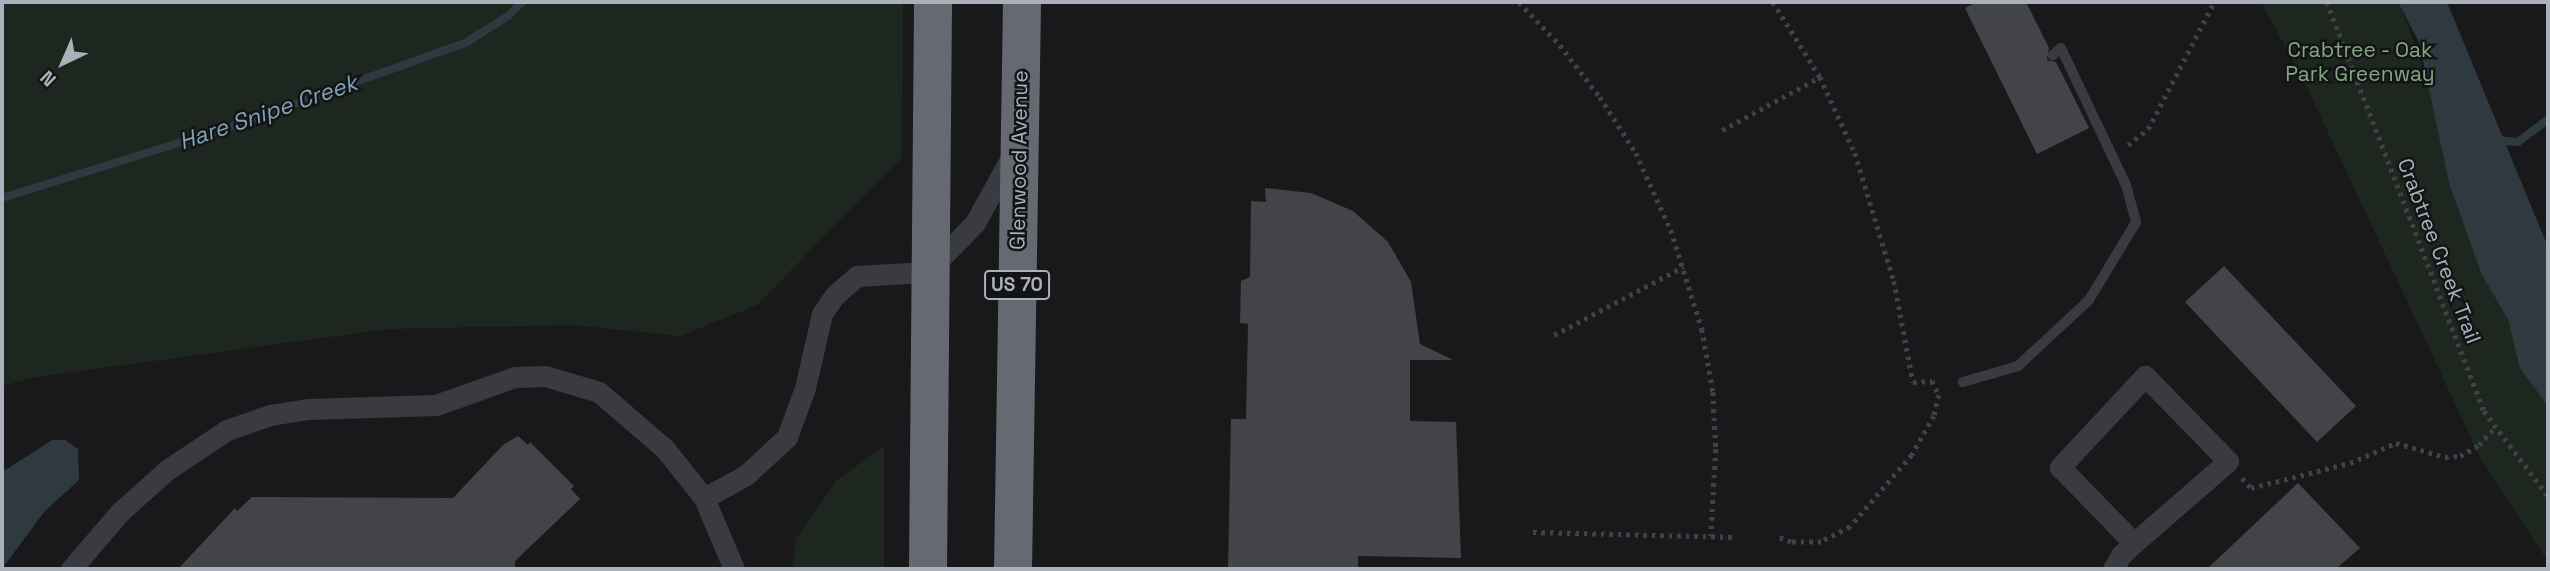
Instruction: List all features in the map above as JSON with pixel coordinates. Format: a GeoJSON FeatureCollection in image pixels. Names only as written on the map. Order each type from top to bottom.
{"type":"FeatureCollection","features":[{"type":"Feature","properties":{"kind":"highway"},"geometry":{"type":"LineString","coordinates":[[928,569],[927,272],[933,2]]}},
{"type":"Feature","properties":{"kind":"highway","name":"Glenwood Avenue"},"geometry":{"type":"LineString","coordinates":[[1013,569],[1021,2]]}},
{"type":"Feature","properties":{"kind":"street"},"geometry":{"type":"LineString","coordinates":[[704,498],[746,475],[787,437],[805,388],[822,314],[835,295],[857,276],[927,272],[975,223],[1019,144]]}},
{"type":"Feature","properties":{"kind":"street"},"geometry":{"type":"LineString","coordinates":[[71,569],[120,512],[158,478],[197,447],[227,430],[270,415],[308,409],[436,405],[515,377],[545,376],[599,392],[665,449],[704,498],[734,569]]}},
{"type":"Feature","properties":{"kind":"street"},"geometry":{"type":"LineString","coordinates":[[2113,569],[2134,543],[2226,463],[2145,376],[2060,467],[2134,543]]}},
{"type":"Feature","properties":{"kind":"lane"},"geometry":{"type":"LineString","coordinates":[[1963,382],[2018,366],[2089,300],[2136,222],[2112,154],[2061,48],[2053,55]]}},
{"type":"Feature","properties":{"kind":"path"},"geometry":{"type":"LineString","coordinates":[[1519,2],[1560,44],[1636,153],[1683,267],[1702,329],[1713,392],[1716,449],[1711,536]]}},
{"type":"Feature","properties":{"kind":"path"},"geometry":{"type":"LineString","coordinates":[[1773,2],[1820,77],[1855,153],[1894,281],[1913,382],[1932,381],[1939,395],[1934,416],[1912,454],[1850,527],[1821,542],[1791,542],[1777,537]]}},
{"type":"Feature","properties":{"kind":"path"},"geometry":{"type":"LineString","coordinates":[[2112,154],[2148,129],[2214,2]]}},
{"type":"Feature","properties":{"kind":"path","name":"Crabtree Creek Trail"},"geometry":{"type":"LineString","coordinates":[[2327,2],[2484,411],[2548,496]]}},
{"type":"Feature","properties":{"kind":"path"},"geometry":{"type":"LineString","coordinates":[[1721,130],[1820,77]]}},
{"type":"Feature","properties":{"kind":"path"},"geometry":{"type":"LineString","coordinates":[[1554,335],[1683,267]]}},
{"type":"Feature","properties":{"kind":"path"},"geometry":{"type":"LineString","coordinates":[[2226,463],[2251,488],[2350,463],[2396,443],[2445,457],[2460,456],[2479,445],[2495,427]]}},
{"type":"Feature","properties":{"kind":"path"},"geometry":{"type":"LineString","coordinates":[[1533,532],[1737,537]]}},
{"type":"Feature","properties":{"kind":"green space"},"geometry":{"type":"Polygon","coordinates":[[[2,2],[903,2],[902,157],[757,305],[680,336],[573,325],[389,329],[36,377],[2,386],[2,2]]]}},
{"type":"Feature","properties":{"kind":"green space","name":"Crabtree - Oak Park Greenway"},"geometry":{"type":"Polygon","coordinates":[[[2261,2],[2399,2],[2472,199],[2548,348],[2548,562],[2481,459],[2304,81],[2261,2]]]}},
{"type":"Feature","properties":{"kind":"green space"},"geometry":{"type":"Polygon","coordinates":[[[884,446],[884,569],[792,569],[796,539],[837,480],[884,446]]]}},
{"type":"Feature","properties":{"kind":"shaded area"},"geometry":{"type":"Polygon","coordinates":[[[2398,2],[2447,2],[2548,247],[2548,406],[2520,368],[2508,319],[2482,275],[2449,183],[2419,42],[2398,2]]]}},
{"type":"Feature","properties":{"kind":"shaded area"},"geometry":{"type":"Polygon","coordinates":[[[52,440],[65,440],[78,449],[79,480],[44,512],[2,569],[2,472],[52,440]]]}},
{"type":"Feature","properties":{"kind":"building"},"geometry":{"type":"Polygon","coordinates":[[[1977,2],[2026,2],[2049,48],[2047,60],[2056,62],[2089,128],[2037,154],[1965,8],[1977,2]]]}},
{"type":"Feature","properties":{"kind":"building"},"geometry":{"type":"Polygon","coordinates":[[[1265,188],[1311,193],[1353,211],[1388,242],[1411,282],[1420,344],[1453,360],[1410,360],[1410,421],[1456,422],[1461,558],[1358,556],[1358,569],[1228,569],[1231,419],[1246,419],[1248,324],[1240,323],[1241,281],[1250,277],[1251,201],[1266,202],[1265,188]]]}},
{"type":"Feature","properties":{"kind":"building"},"geometry":{"type":"Polygon","coordinates":[[[2224,266],[2356,406],[2317,442],[2185,302],[2224,266]]]}},
{"type":"Feature","properties":{"kind":"building"},"geometry":{"type":"Polygon","coordinates":[[[518,436],[528,445],[530,442],[574,486],[571,489],[580,499],[515,561],[515,569],[178,569],[235,508],[237,511],[252,497],[453,498],[503,445],[518,436]]]}},
{"type":"Feature","properties":{"kind":"building"},"geometry":{"type":"Polygon","coordinates":[[[2298,483],[2360,548],[2336,569],[2207,569],[2298,483]]]}},
{"type":"Feature","properties":{"kind":"waterway","name":"Hare Snipe Creek"},"geometry":{"type":"LineString","coordinates":[[2,198],[233,126],[467,42],[508,16],[522,2]]}},
{"type":"Feature","properties":{"kind":"waterway"},"geometry":{"type":"LineString","coordinates":[[2496,140],[2518,142],[2548,119]]}}]}
